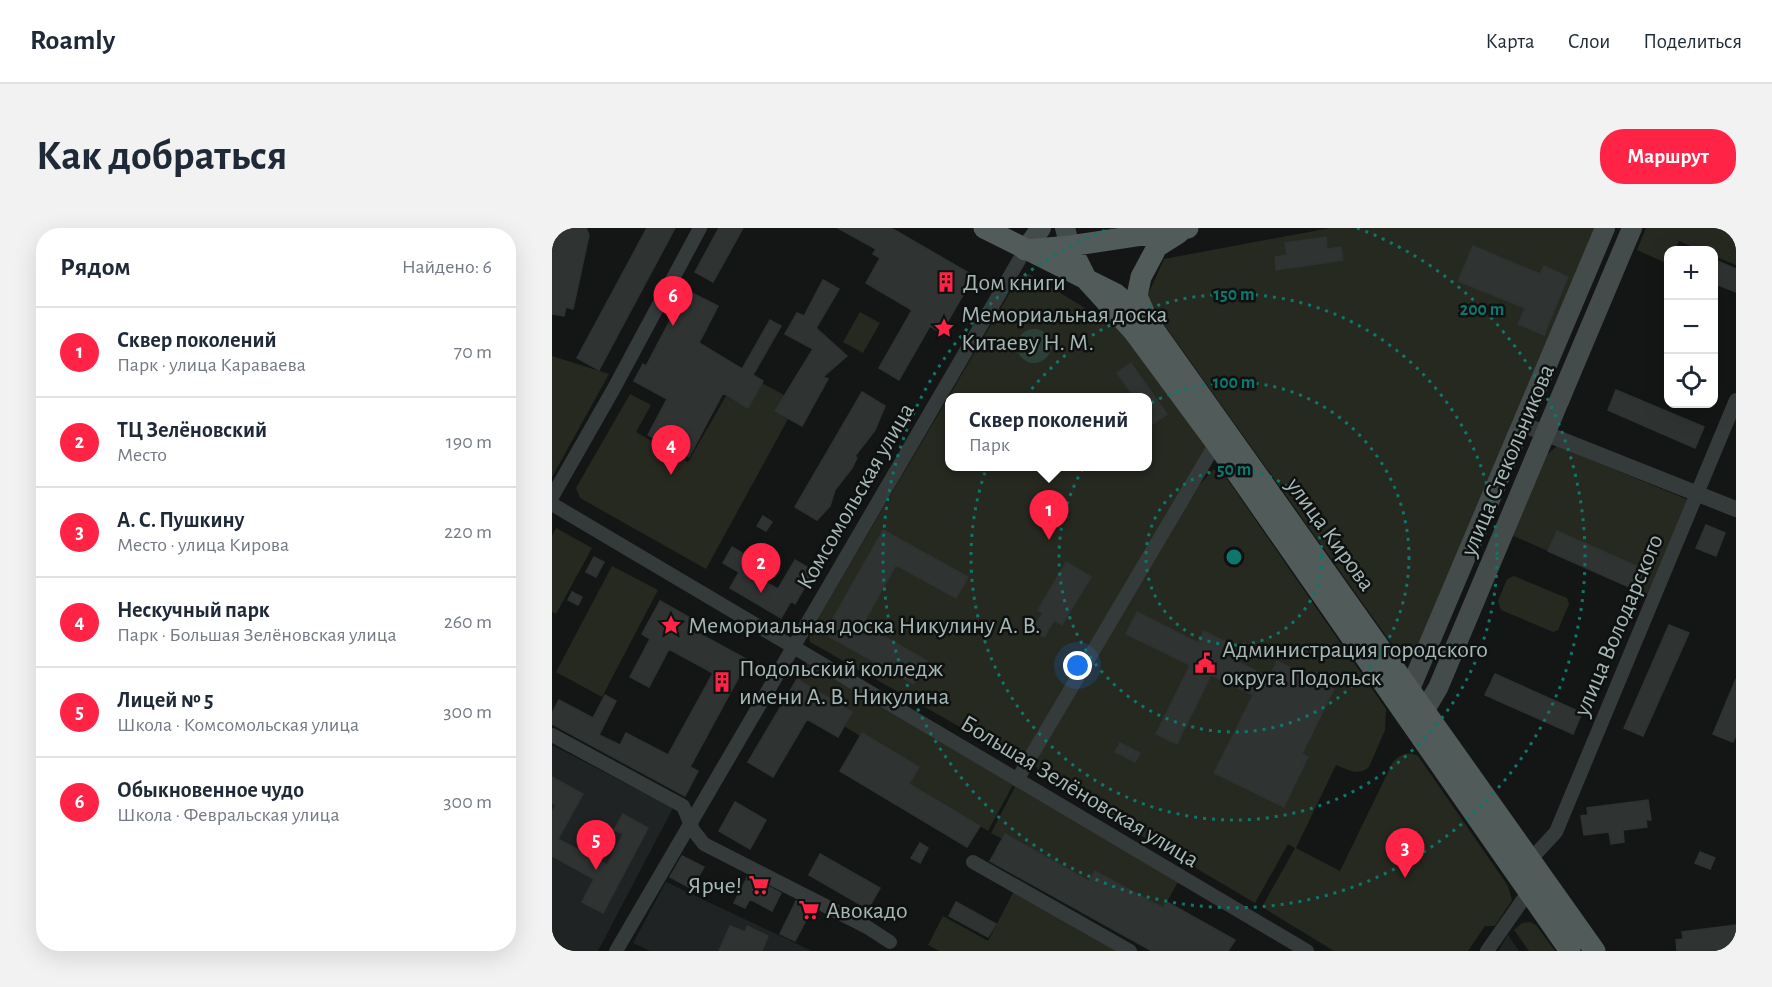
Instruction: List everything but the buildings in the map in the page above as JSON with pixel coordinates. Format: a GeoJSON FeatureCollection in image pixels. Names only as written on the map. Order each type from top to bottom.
{"type":"FeatureCollection","features":[{"type":"Feature","properties":{"kind":"main road"},"geometry":{"type":"LineString","coordinates":[[984,228],[1088,282]]}},
{"type":"Feature","properties":{"kind":"main road"},"geometry":{"type":"LineString","coordinates":[[1025,250],[1041,228]]}},
{"type":"Feature","properties":{"kind":"main road"},"geometry":{"type":"LineString","coordinates":[[1025,250],[1068,237],[1187,228]]}},
{"type":"Feature","properties":{"kind":"main road"},"geometry":{"type":"LineString","coordinates":[[1148,321],[1137,296],[1149,259],[1157,247],[1187,228]]}},
{"type":"Feature","properties":{"kind":"main road","name":"улица Стекольникова"},"geometry":{"type":"LineString","coordinates":[[1402,710],[1524,425],[1605,228]]}},
{"type":"Feature","properties":{"kind":"main road","name":"улица Стекольникова"},"geometry":{"type":"LineString","coordinates":[[1420,719],[1438,688],[1632,228]]}},
{"type":"Feature","properties":{"kind":"main road"},"geometry":{"type":"LineString","coordinates":[[1068,237],[1088,282]]}},
{"type":"Feature","properties":{"kind":"main road","name":"улица Кирова"},"geometry":{"type":"LineString","coordinates":[[1088,282],[1116,294],[1148,321],[1410,688],[1420,719],[1534,875],[1595,951]]}},
{"type":"Feature","properties":{"kind":"main road","name":"улица Кирова"},"geometry":{"type":"LineString","coordinates":[[1088,282],[1134,332],[1216,443],[1402,710],[1420,719],[1534,875],[1570,951]]}},
{"type":"Feature","properties":{"kind":"street"},"geometry":{"type":"LineString","coordinates":[[552,497],[613,390],[700,228]]}},
{"type":"Feature","properties":{"kind":"street","name":"Комсомольская улица"},"geometry":{"type":"LineString","coordinates":[[616,951],[1025,250]]}},
{"type":"Feature","properties":{"kind":"street","name":"улица Володарского"},"geometry":{"type":"LineString","coordinates":[[1487,951],[1534,875],[1556,832],[1736,400]]}},
{"type":"Feature","properties":{"kind":"street"},"geometry":{"type":"LineString","coordinates":[[1524,425],[1736,509]]}},
{"type":"Feature","properties":{"kind":"street"},"geometry":{"type":"LineString","coordinates":[[1017,780],[1216,443]]}},
{"type":"Feature","properties":{"kind":"street","name":"Большая Зелёновская улица"},"geometry":{"type":"LineString","coordinates":[[552,504],[1307,951]]}},
{"type":"Feature","properties":{"kind":"street"},"geometry":{"type":"LineString","coordinates":[[552,735],[683,806],[704,844],[867,927],[890,942]]}},
{"type":"Feature","properties":{"kind":"street"},"geometry":{"type":"LineString","coordinates":[[973,862],[1130,951]]}},
{"type":"Feature","properties":{"kind":"shaded area"},"geometry":{"type":"Polygon","coordinates":[[[1330,228],[1598,228],[1422,647],[1396,650],[1146,299],[1164,259],[1330,228]]]}},
{"type":"Feature","properties":{"kind":"shaded area"},"geometry":{"type":"Polygon","coordinates":[[[1646,228],[1736,228],[1736,265],[1718,258],[1718,246],[1691,246],[1679,241],[1677,246],[1664,246],[1664,262],[1637,250],[1646,228]]]}},
{"type":"Feature","properties":{"kind":"shaded area"},"geometry":{"type":"Polygon","coordinates":[[[1029,274],[1126,333],[1207,445],[1026,756],[1013,757],[810,642],[809,634],[945,403],[945,471],[1152,471],[1152,393],[951,393],[1019,277],[1029,274]]]}},
{"type":"Feature","properties":{"kind":"shaded area"},"geometry":{"type":"Polygon","coordinates":[[[860,312],[880,323],[863,353],[843,342],[860,312]]]}},
{"type":"Feature","properties":{"kind":"shaded area"},"geometry":{"type":"Polygon","coordinates":[[[1034,329],[1046,334],[1051,346],[1046,358],[1034,363],[1022,358],[1017,346],[1022,334],[1034,329]]]}},
{"type":"Feature","properties":{"kind":"shaded area"},"geometry":{"type":"Polygon","coordinates":[[[552,356],[609,374],[552,477],[552,356]]]}},
{"type":"Feature","properties":{"kind":"shaded area"},"geometry":{"type":"Polygon","coordinates":[[[762,383],[784,395],[775,411],[788,419],[706,569],[580,498],[576,488],[630,394],[651,405],[636,432],[688,462],[726,396],[748,408],[762,383]]]}},
{"type":"Feature","properties":{"kind":"shaded area"},"geometry":{"type":"Polygon","coordinates":[[[1557,446],[1691,501],[1651,597],[1636,590],[1645,570],[1557,532],[1548,551],[1511,535],[1544,457],[1557,446]]]}},
{"type":"Feature","properties":{"kind":"shaded area"},"geometry":{"type":"Polygon","coordinates":[[[1213,470],[1221,470],[1386,709],[1385,730],[1369,767],[1357,772],[1336,765],[1296,848],[1340,871],[1393,762],[1404,754],[1418,756],[1508,886],[1512,900],[1495,926],[1485,926],[1468,951],[1334,951],[1262,907],[1295,848],[1288,844],[1255,903],[1040,776],[1035,763],[1192,493],[1213,470]]]}},
{"type":"Feature","properties":{"kind":"shaded area"},"geometry":{"type":"Polygon","coordinates":[[[556,528],[592,548],[556,614],[552,612],[552,536],[556,528]]]}},
{"type":"Feature","properties":{"kind":"shaded area"},"geometry":{"type":"Polygon","coordinates":[[[612,566],[658,590],[602,697],[556,672],[612,566]]]}},
{"type":"Feature","properties":{"kind":"shaded area"},"geometry":{"type":"Polygon","coordinates":[[[1514,576],[1567,598],[1569,604],[1558,630],[1553,632],[1501,610],[1498,601],[1507,579],[1514,576]]]}},
{"type":"Feature","properties":{"kind":"shaded area"},"geometry":{"type":"Polygon","coordinates":[[[807,661],[1014,783],[988,831],[909,784],[919,767],[862,733],[860,736],[844,726],[852,712],[797,679],[807,661]]]}},
{"type":"Feature","properties":{"kind":"shaded area"},"geometry":{"type":"Polygon","coordinates":[[[552,745],[673,808],[598,951],[552,951],[552,745]]]}},
{"type":"Feature","properties":{"kind":"shaded area"},"geometry":{"type":"Polygon","coordinates":[[[1017,783],[1179,880],[1163,909],[1096,871],[1090,881],[1005,834],[1002,839],[991,833],[1017,783]]]}},
{"type":"Feature","properties":{"kind":"shaded area"},"geometry":{"type":"Polygon","coordinates":[[[666,882],[810,951],[650,951],[633,943],[666,882]]]}},
{"type":"Feature","properties":{"kind":"shaded area"},"geometry":{"type":"Polygon","coordinates":[[[1015,889],[1125,951],[939,951],[928,945],[943,916],[988,941],[1015,889]]]}},
{"type":"Feature","properties":{"kind":"shaded area"},"geometry":{"type":"Polygon","coordinates":[[[1530,922],[1536,925],[1555,951],[1529,951],[1514,930],[1522,923],[1530,922]]]}},
{"type":"Feature","properties":{"kind":"shaded area"},"geometry":{"type":"Polygon","coordinates":[[[1508,935],[1519,951],[1498,951],[1508,935]]]}},
{"type":"Feature","properties":{"kind":"place","name":"Дом книги"},"geometry":{"type":"Point","coordinates":[946,282]}},
{"type":"Feature","properties":{"kind":"place","name":"Обыкновенное чудо"},"geometry":{"type":"Point","coordinates":[673,326]}},
{"type":"Feature","properties":{"kind":"place","name":"Мемориальная доска Китаеву Н. М."},"geometry":{"type":"Point","coordinates":[944,328]}},
{"type":"Feature","properties":{"kind":"place","name":"Нескучный парк"},"geometry":{"type":"Point","coordinates":[671,475]}},
{"type":"Feature","properties":{"kind":"place","name":"Сквер поколений"},"geometry":{"type":"Point","coordinates":[1049,540]}},
{"type":"Feature","properties":{"kind":"place","name":"ТЦ Зелёновский"},"geometry":{"type":"Point","coordinates":[761,593]}},
{"type":"Feature","properties":{"kind":"place","name":"Мемориальная доска Никулину А. В."},"geometry":{"type":"Point","coordinates":[671,625]}},
{"type":"Feature","properties":{"kind":"place","name":"Администрация городского округа Подольск"},"geometry":{"type":"Point","coordinates":[1205,663]}},
{"type":"Feature","properties":{"kind":"place","name":"Подольский колледж имени А. В. Никулина"},"geometry":{"type":"Point","coordinates":[722,682]}},
{"type":"Feature","properties":{"kind":"place","name":"Лицей № 5"},"geometry":{"type":"Point","coordinates":[596,870]}},
{"type":"Feature","properties":{"kind":"place","name":"А. С. Пушкину"},"geometry":{"type":"Point","coordinates":[1405,878]}},
{"type":"Feature","properties":{"kind":"place","name":"Ярче!"},"geometry":{"type":"Point","coordinates":[759,885]}},
{"type":"Feature","properties":{"kind":"place","name":"Авокадо"},"geometry":{"type":"Point","coordinates":[809,910]}}]}
